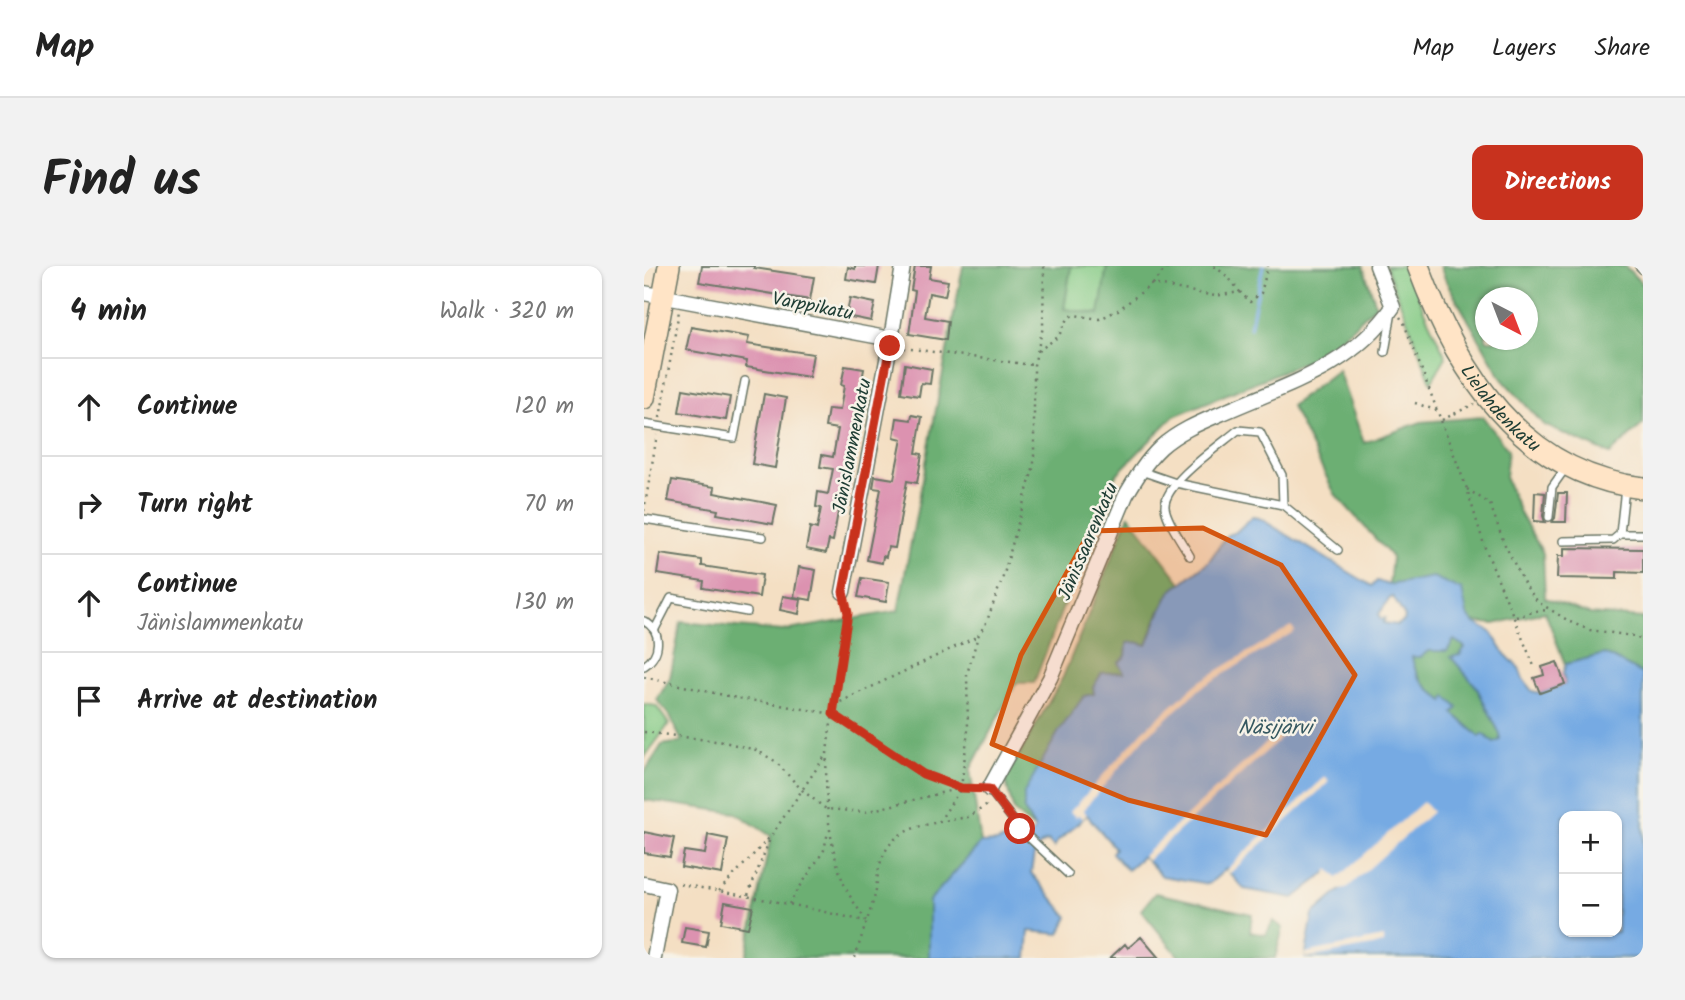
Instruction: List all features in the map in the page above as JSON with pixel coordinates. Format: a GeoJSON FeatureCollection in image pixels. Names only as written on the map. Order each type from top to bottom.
{"type":"FeatureCollection","features":[{"type":"Feature","properties":{"kind":"street"},"geometry":{"type":"LineString","coordinates":[[644,398],[669,266]]}},
{"type":"Feature","properties":{"kind":"street","name":"Jänislammenkatu"},"geometry":{"type":"LineString","coordinates":[[843,592],[891,343],[903,266]]}},
{"type":"Feature","properties":{"kind":"street"},"geometry":{"type":"LineString","coordinates":[[1377,266],[1393,307]]}},
{"type":"Feature","properties":{"kind":"street","name":"Lielahdenkatu"},"geometry":{"type":"LineString","coordinates":[[1418,266],[1434,309],[1454,349],[1486,398],[1524,436],[1547,453],[1598,479],[1634,487]]}},
{"type":"Feature","properties":{"kind":"street","name":"Varppikatu"},"geometry":{"type":"LineString","coordinates":[[663,296],[891,343]]}},
{"type":"Feature","properties":{"kind":"street","name":"Jänissaarenkatu"},"geometry":{"type":"LineString","coordinates":[[989,789],[1050,678],[1126,495],[1140,471],[1161,447],[1192,425],[1327,368],[1363,342],[1381,325],[1393,307]]}},
{"type":"Feature","properties":{"kind":"street"},"geometry":{"type":"LineString","coordinates":[[644,884],[667,888],[654,958]]}},
{"type":"Feature","properties":{"kind":"lane"},"geometry":{"type":"LineString","coordinates":[[1639,266],[1643,270]]}},
{"type":"Feature","properties":{"kind":"lane"},"geometry":{"type":"LineString","coordinates":[[1385,352],[1393,307]]}},
{"type":"Feature","properties":{"kind":"lane"},"geometry":{"type":"LineString","coordinates":[[644,424],[734,438],[745,381]]}},
{"type":"Feature","properties":{"kind":"lane"},"geometry":{"type":"LineString","coordinates":[[1189,556],[1165,509],[1166,495],[1176,483],[1238,430],[1260,432],[1282,475],[1283,505]]}},
{"type":"Feature","properties":{"kind":"lane"},"geometry":{"type":"LineString","coordinates":[[1549,517],[1552,487],[1568,465]]}},
{"type":"Feature","properties":{"kind":"lane"},"geometry":{"type":"LineString","coordinates":[[1140,471],[1176,483],[1283,505],[1338,550]]}},
{"type":"Feature","properties":{"kind":"lane"},"geometry":{"type":"LineString","coordinates":[[1563,541],[1613,540],[1620,534],[1634,487]]}},
{"type":"Feature","properties":{"kind":"lane"},"geometry":{"type":"LineString","coordinates":[[644,519],[763,537]]}},
{"type":"Feature","properties":{"kind":"lane"},"geometry":{"type":"LineString","coordinates":[[1620,534],[1643,534]]}},
{"type":"Feature","properties":{"kind":"lane"},"geometry":{"type":"LineString","coordinates":[[655,629],[671,598],[747,612]]}},
{"type":"Feature","properties":{"kind":"lane"},"geometry":{"type":"LineString","coordinates":[[644,621],[655,629],[658,638],[654,658],[644,666]]}},
{"type":"Feature","properties":{"kind":"lane"},"geometry":{"type":"LineString","coordinates":[[989,789],[1020,829],[1068,874]]}},
{"type":"Feature","properties":{"kind":"path"},"geometry":{"type":"LineString","coordinates":[[939,822],[961,788],[968,730],[967,674],[978,636],[987,621],[1004,574],[1034,465],[1034,365],[1043,327],[1044,266]]}},
{"type":"Feature","properties":{"kind":"path"},"geometry":{"type":"LineString","coordinates":[[1037,351],[1058,337],[1069,317],[1074,315],[1100,319],[1118,310],[1152,284],[1168,266]]}},
{"type":"Feature","properties":{"kind":"path"},"geometry":{"type":"LineString","coordinates":[[1214,266],[1228,277],[1250,302],[1261,293],[1268,266]]}},
{"type":"Feature","properties":{"kind":"path"},"geometry":{"type":"LineString","coordinates":[[1152,284],[1215,296],[1240,292]]}},
{"type":"Feature","properties":{"kind":"path"},"geometry":{"type":"LineString","coordinates":[[644,511],[658,426],[663,296]]}},
{"type":"Feature","properties":{"kind":"path"},"geometry":{"type":"LineString","coordinates":[[1393,307],[1404,323],[1467,489],[1485,548],[1534,666]]}},
{"type":"Feature","properties":{"kind":"path"},"geometry":{"type":"LineString","coordinates":[[891,343],[1034,365]]}},
{"type":"Feature","properties":{"kind":"path"},"geometry":{"type":"LineString","coordinates":[[1441,420],[1486,398]]}},
{"type":"Feature","properties":{"kind":"path"},"geometry":{"type":"LineString","coordinates":[[1415,403],[1438,411]]}},
{"type":"Feature","properties":{"kind":"path"},"geometry":{"type":"LineString","coordinates":[[1467,489],[1490,504],[1504,543],[1525,585],[1538,602],[1572,623],[1590,630],[1634,636],[1643,641]]}},
{"type":"Feature","properties":{"kind":"path"},"geometry":{"type":"LineString","coordinates":[[843,592],[848,613],[833,714],[826,809],[844,886],[866,921]]}},
{"type":"Feature","properties":{"kind":"path"},"geometry":{"type":"LineString","coordinates":[[1514,618],[1540,610],[1553,611]]}},
{"type":"Feature","properties":{"kind":"path"},"geometry":{"type":"LineString","coordinates":[[836,704],[978,636]]}},
{"type":"Feature","properties":{"kind":"path"},"geometry":{"type":"LineString","coordinates":[[644,677],[732,697],[833,714],[923,774],[961,788]]}},
{"type":"Feature","properties":{"kind":"path"},"geometry":{"type":"LineString","coordinates":[[644,732],[724,742],[756,750],[775,761],[802,790],[826,809],[865,812],[961,788],[989,789],[986,806],[968,817],[908,830],[885,848],[878,869],[875,895],[855,958]]}},
{"type":"Feature","properties":{"kind":"path"},"geometry":{"type":"LineString","coordinates":[[719,891],[771,836],[829,751]]}},
{"type":"Feature","properties":{"kind":"path"},"geometry":{"type":"LineString","coordinates":[[789,904],[824,850],[829,828]]}},
{"type":"Feature","properties":{"kind":"path"},"geometry":{"type":"LineString","coordinates":[[748,896],[771,836]]}},
{"type":"Feature","properties":{"kind":"path"},"geometry":{"type":"LineString","coordinates":[[667,888],[682,884],[866,921]]}},
{"type":"Feature","properties":{"kind":"highlighted area"},"geometry":{"type":"Polygon","coordinates":[[[1203,528],[1281,565],[1355,675],[1266,835],[1128,800],[992,744],[1021,655],[1090,531],[1203,528]]]}},
{"type":"Feature","properties":{"kind":"green space"},"geometry":{"type":"Polygon","coordinates":[[[963,266],[1071,266],[1064,309],[1099,314],[1107,266],[1363,266],[1376,305],[1324,354],[1174,416],[1112,479],[1034,683],[1016,683],[970,770],[981,843],[929,901],[929,958],[746,958],[771,836],[736,813],[644,800],[644,773],[662,745],[682,742],[671,718],[657,700],[670,678],[681,622],[783,631],[898,611],[963,266]]]}},
{"type":"Feature","properties":{"kind":"green space"},"geometry":{"type":"Polygon","coordinates":[[[1071,266],[1107,266],[1100,314],[1064,309],[1071,266]]]}},
{"type":"Feature","properties":{"kind":"green space"},"geometry":{"type":"Polygon","coordinates":[[[1386,266],[1408,266],[1424,311],[1446,357],[1431,382],[1386,266]]]}},
{"type":"Feature","properties":{"kind":"green space"},"geometry":{"type":"Polygon","coordinates":[[[1440,266],[1625,266],[1643,285],[1643,424],[1610,454],[1544,425],[1502,379],[1485,350],[1538,350],[1538,287],[1475,287],[1475,332],[1440,266]]]}},
{"type":"Feature","properties":{"kind":"green space"},"geometry":{"type":"Polygon","coordinates":[[[1338,370],[1364,443],[1421,422],[1483,417],[1508,450],[1505,477],[1521,515],[1543,553],[1545,598],[1589,614],[1643,618],[1643,674],[1605,654],[1565,664],[1545,612],[1494,624],[1473,622],[1467,614],[1461,590],[1433,577],[1389,585],[1392,557],[1335,494],[1291,406],[1338,370]]]}},
{"type":"Feature","properties":{"kind":"green space"},"geometry":{"type":"Polygon","coordinates":[[[1129,515],[1182,584],[1164,604],[1147,646],[1136,642],[1125,673],[1094,694],[1024,810],[1035,829],[1014,812],[1005,780],[1063,677],[1129,515]]]}},
{"type":"Feature","properties":{"kind":"green space"},"geometry":{"type":"Polygon","coordinates":[[[1454,640],[1465,646],[1460,655],[1452,658],[1476,686],[1500,734],[1501,740],[1494,743],[1483,734],[1480,737],[1453,713],[1457,708],[1446,697],[1444,701],[1428,687],[1413,664],[1411,657],[1420,657],[1428,651],[1447,651],[1454,640]]]}},
{"type":"Feature","properties":{"kind":"green space"},"geometry":{"type":"Polygon","coordinates":[[[644,704],[656,706],[669,724],[644,758],[644,704]]]}},
{"type":"Feature","properties":{"kind":"green space"},"geometry":{"type":"Polygon","coordinates":[[[1155,893],[1252,914],[1250,932],[1266,935],[1273,921],[1283,928],[1275,958],[1180,958],[1141,910],[1155,893]]]}},
{"type":"Feature","properties":{"kind":"water","name":"Näsijärvi"},"geometry":{"type":"Polygon","coordinates":[[[1252,517],[1259,518],[1372,586],[1377,581],[1389,585],[1433,577],[1462,590],[1467,614],[1473,622],[1491,632],[1505,654],[1519,668],[1532,691],[1540,693],[1565,684],[1563,672],[1566,664],[1605,654],[1643,674],[1643,958],[1305,958],[1313,914],[1342,889],[1327,872],[1294,898],[1244,889],[1226,869],[1209,884],[1162,876],[1143,856],[1127,870],[1112,853],[1115,848],[1087,815],[1057,842],[1054,848],[1048,841],[1039,846],[1033,858],[1031,873],[1068,917],[1060,934],[1029,931],[1027,958],[929,958],[929,901],[981,843],[997,842],[1010,837],[1020,842],[1032,835],[1035,829],[1024,810],[1024,793],[1059,731],[1084,696],[1094,694],[1093,687],[1102,673],[1124,672],[1118,663],[1126,656],[1127,643],[1147,645],[1170,592],[1209,561],[1227,535],[1236,532],[1252,517]],[[1393,597],[1379,614],[1380,619],[1385,618],[1383,623],[1397,625],[1404,621],[1405,617],[1393,597]],[[1454,640],[1447,651],[1428,651],[1421,657],[1412,657],[1419,677],[1444,701],[1446,696],[1458,708],[1453,713],[1480,737],[1483,734],[1494,743],[1500,740],[1500,734],[1476,686],[1451,657],[1460,655],[1465,647],[1454,640]]]}},
{"type":"Feature","properties":{"kind":"pier"},"geometry":{"type":"Polygon","coordinates":[[[1291,626],[1295,631],[1202,687],[1147,735],[1083,810],[1087,815],[1082,819],[1070,812],[1143,731],[1199,682],[1291,626]]]}},
{"type":"Feature","properties":{"kind":"pier"},"geometry":{"type":"Polygon","coordinates":[[[1279,726],[1287,735],[1147,860],[1143,856],[1278,732],[1279,726]]]}},
{"type":"Feature","properties":{"kind":"pier"},"geometry":{"type":"Polygon","coordinates":[[[1325,777],[1329,782],[1229,874],[1226,870],[1325,777]]]}},
{"type":"Feature","properties":{"kind":"pier"},"geometry":{"type":"Polygon","coordinates":[[[1423,802],[1432,812],[1346,889],[1340,890],[1326,873],[1329,869],[1338,878],[1423,802]]]}},
{"type":"Feature","properties":{"kind":"pier"},"geometry":{"type":"Polygon","coordinates":[[[1383,937],[1383,944],[1304,958],[1306,953],[1383,937]]]}},
{"type":"Feature","properties":{"kind":"building"},"geometry":{"type":"Polygon","coordinates":[[[702,266],[754,266],[814,277],[810,300],[699,282],[702,266]]]}},
{"type":"Feature","properties":{"kind":"building"},"geometry":{"type":"Polygon","coordinates":[[[855,266],[879,266],[876,284],[846,279],[848,267],[855,269],[855,266]]]}},
{"type":"Feature","properties":{"kind":"building"},"geometry":{"type":"Polygon","coordinates":[[[915,266],[931,266],[929,278],[948,281],[945,296],[929,293],[925,317],[948,321],[946,340],[909,334],[915,291],[911,290],[915,266]]]}},
{"type":"Feature","properties":{"kind":"building"},"geometry":{"type":"Polygon","coordinates":[[[850,298],[875,303],[871,321],[846,316],[850,298]]]}},
{"type":"Feature","properties":{"kind":"building"},"geometry":{"type":"Polygon","coordinates":[[[691,327],[749,337],[747,344],[813,354],[809,377],[746,367],[747,361],[686,350],[691,327]]]}},
{"type":"Feature","properties":{"kind":"building"},"geometry":{"type":"Polygon","coordinates":[[[905,364],[932,369],[930,384],[921,383],[919,396],[901,393],[905,364]]]}},
{"type":"Feature","properties":{"kind":"building"},"geometry":{"type":"Polygon","coordinates":[[[845,366],[864,369],[859,396],[866,397],[863,420],[857,420],[853,444],[857,444],[847,504],[844,503],[842,512],[838,512],[833,541],[829,540],[826,553],[806,549],[810,527],[817,529],[821,508],[816,507],[818,492],[828,494],[833,469],[820,467],[822,455],[833,457],[838,429],[825,427],[828,409],[840,410],[845,366]]]}},
{"type":"Feature","properties":{"kind":"building"},"geometry":{"type":"Polygon","coordinates":[[[683,389],[730,397],[726,420],[679,412],[683,389]]]}},
{"type":"Feature","properties":{"kind":"building"},"geometry":{"type":"Polygon","coordinates":[[[764,394],[786,398],[775,468],[752,464],[764,394]]]}},
{"type":"Feature","properties":{"kind":"building"},"geometry":{"type":"Polygon","coordinates":[[[912,415],[922,417],[916,453],[922,454],[917,483],[907,481],[895,548],[888,547],[882,563],[867,560],[881,489],[873,488],[875,476],[894,479],[902,439],[894,437],[897,418],[911,420],[912,415]]]}},
{"type":"Feature","properties":{"kind":"building"},"geometry":{"type":"Polygon","coordinates":[[[672,480],[715,487],[714,493],[777,505],[773,524],[717,514],[718,510],[668,501],[672,480]]]}},
{"type":"Feature","properties":{"kind":"building"},"geometry":{"type":"Polygon","coordinates":[[[1535,492],[1545,493],[1545,522],[1534,521],[1535,492]]]}},
{"type":"Feature","properties":{"kind":"building"},"geometry":{"type":"Polygon","coordinates":[[[1558,493],[1567,493],[1566,522],[1552,522],[1555,518],[1558,493]]]}},
{"type":"Feature","properties":{"kind":"building"},"geometry":{"type":"Polygon","coordinates":[[[1564,548],[1643,549],[1643,573],[1617,572],[1617,579],[1557,578],[1558,556],[1564,556],[1564,548]]]}},
{"type":"Feature","properties":{"kind":"building"},"geometry":{"type":"Polygon","coordinates":[[[660,554],[702,560],[702,566],[762,575],[759,597],[703,588],[704,581],[657,574],[660,554]]]}},
{"type":"Feature","properties":{"kind":"building"},"geometry":{"type":"Polygon","coordinates":[[[799,567],[816,570],[811,600],[794,597],[799,567]]]}},
{"type":"Feature","properties":{"kind":"building"},"geometry":{"type":"Polygon","coordinates":[[[862,578],[889,582],[886,602],[858,597],[862,578]]]}},
{"type":"Feature","properties":{"kind":"building"},"geometry":{"type":"Polygon","coordinates":[[[783,596],[801,599],[799,614],[780,610],[783,596]]]}},
{"type":"Feature","properties":{"kind":"building"},"geometry":{"type":"Polygon","coordinates":[[[1557,662],[1565,684],[1540,693],[1534,678],[1544,675],[1542,667],[1557,662]]]}},
{"type":"Feature","properties":{"kind":"building"},"geometry":{"type":"Polygon","coordinates":[[[644,832],[674,838],[670,857],[644,853],[644,832]]]}},
{"type":"Feature","properties":{"kind":"building"},"geometry":{"type":"Polygon","coordinates":[[[708,835],[728,839],[722,874],[681,867],[684,851],[705,854],[708,835]]]}},
{"type":"Feature","properties":{"kind":"building"},"geometry":{"type":"Polygon","coordinates":[[[725,902],[753,907],[748,928],[721,923],[725,902]]]}},
{"type":"Feature","properties":{"kind":"building"},"geometry":{"type":"Polygon","coordinates":[[[685,927],[709,931],[706,947],[682,943],[685,927]]]}},
{"type":"Feature","properties":{"kind":"building"},"geometry":{"type":"Polygon","coordinates":[[[1141,937],[1159,958],[1110,958],[1125,944],[1128,948],[1141,937]]]}},
{"type":"Feature","properties":{"kind":"waterway"},"geometry":{"type":"LineString","coordinates":[[1250,328],[1263,266]]}},
{"type":"Feature","properties":{"kind":"route"},"geometry":{"type":"LineString","coordinates":[[890,346],[843,592],[848,613],[842,668],[833,714],[923,774],[961,788],[989,789],[1020,829]]}}]}
